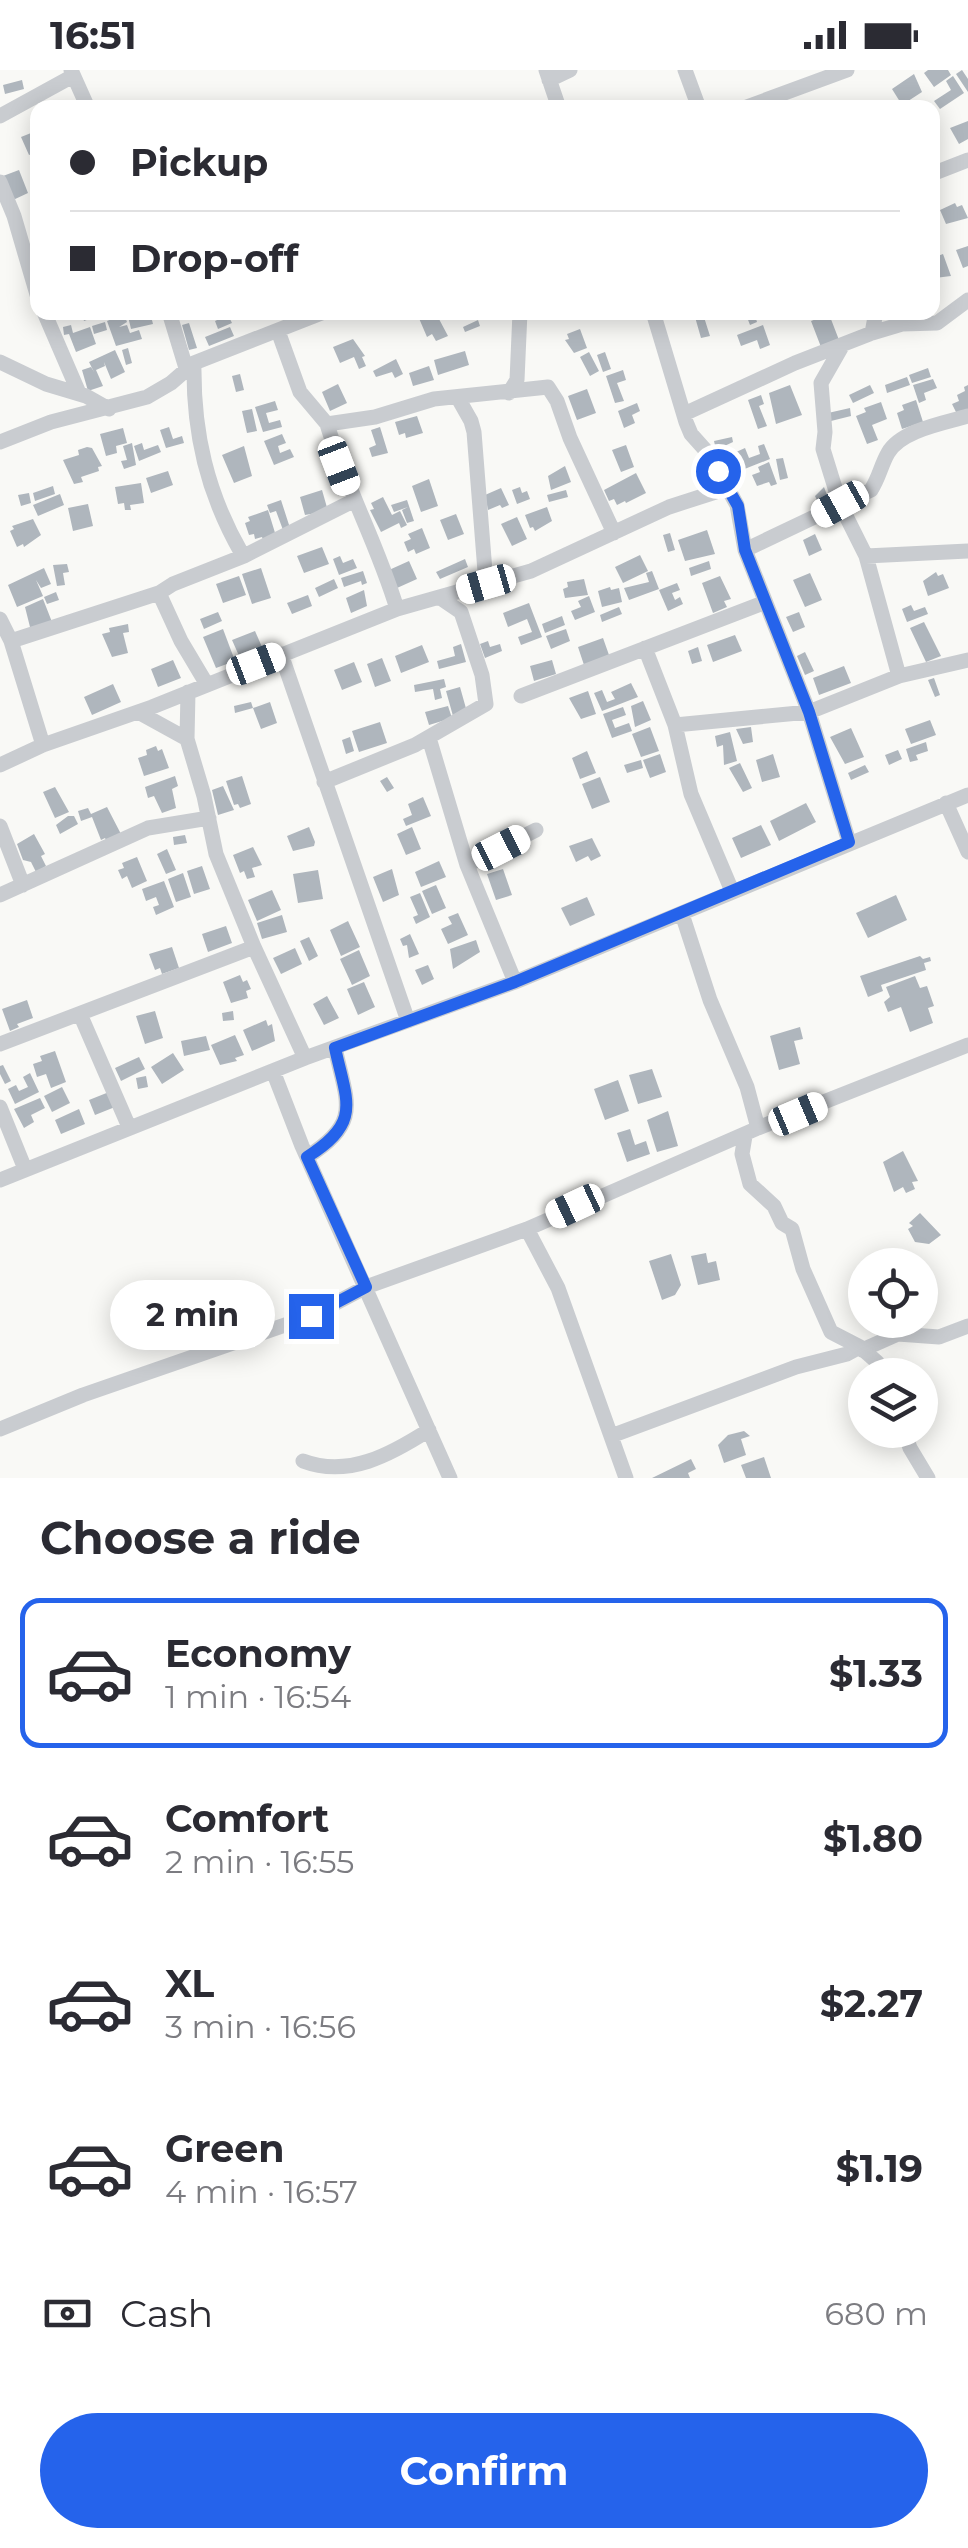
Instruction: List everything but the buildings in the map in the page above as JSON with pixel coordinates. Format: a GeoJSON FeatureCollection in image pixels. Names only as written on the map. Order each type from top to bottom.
{"type":"FeatureCollection","features":[{"type":"Feature","properties":{"kind":"street"},"geometry":{"type":"LineString","coordinates":[[556,100],[548,75],[570,70]]}},
{"type":"Feature","properties":{"kind":"street"},"geometry":{"type":"LineString","coordinates":[[685,70],[696,100]]}},
{"type":"Feature","properties":{"kind":"street"},"geometry":{"type":"LineString","coordinates":[[759,100],[797,79],[847,70]]}},
{"type":"Feature","properties":{"kind":"street"},"geometry":{"type":"LineString","coordinates":[[0,116],[72,73],[84,100]]}},
{"type":"Feature","properties":{"kind":"street"},"geometry":{"type":"LineString","coordinates":[[940,171],[968,160]]}},
{"type":"Feature","properties":{"kind":"street"},"geometry":{"type":"LineString","coordinates":[[0,182],[30,276]]}},
{"type":"Feature","properties":{"kind":"street"},"geometry":{"type":"LineString","coordinates":[[684,414],[795,363],[872,334],[902,324],[937,323],[968,300]]}},
{"type":"Feature","properties":{"kind":"street"},"geometry":{"type":"LineString","coordinates":[[47,320],[79,394]]}},
{"type":"Feature","properties":{"kind":"street"},"geometry":{"type":"LineString","coordinates":[[172,320],[190,366],[199,448],[221,513],[242,554]]}},
{"type":"Feature","properties":{"kind":"street"},"geometry":{"type":"LineString","coordinates":[[0,442],[52,422],[147,398],[190,366],[304,320]]}},
{"type":"Feature","properties":{"kind":"street"},"geometry":{"type":"LineString","coordinates":[[509,393],[517,380],[520,320]]}},
{"type":"Feature","properties":{"kind":"street"},"geometry":{"type":"LineString","coordinates":[[655,320],[691,434],[708,453],[738,506],[745,550],[809,712],[849,842]]}},
{"type":"Feature","properties":{"kind":"street"},"geometry":{"type":"LineString","coordinates":[[872,334],[875,320]]}},
{"type":"Feature","properties":{"kind":"street"},"geometry":{"type":"LineString","coordinates":[[278,331],[300,392],[327,424],[397,609]]}},
{"type":"Feature","properties":{"kind":"street"},"geometry":{"type":"LineString","coordinates":[[840,348],[821,384],[823,448],[840,504],[866,556],[899,676]]}},
{"type":"Feature","properties":{"kind":"street"},"geometry":{"type":"LineString","coordinates":[[0,362],[109,409]]}},
{"type":"Feature","properties":{"kind":"street"},"geometry":{"type":"LineString","coordinates":[[327,424],[375,416],[434,399],[509,393],[542,386],[552,390],[614,534]]}},
{"type":"Feature","properties":{"kind":"street"},"geometry":{"type":"LineString","coordinates":[[458,398],[474,432],[486,584]]}},
{"type":"Feature","properties":{"kind":"street"},"geometry":{"type":"LineString","coordinates":[[745,550],[870,490],[894,445],[968,416]]}},
{"type":"Feature","properties":{"kind":"street"},"geometry":{"type":"LineString","coordinates":[[0,765],[397,609],[531,571],[669,507],[728,488]]}},
{"type":"Feature","properties":{"kind":"street"},"geometry":{"type":"LineString","coordinates":[[11,640],[158,594],[353,501]]}},
{"type":"Feature","properties":{"kind":"street"},"geometry":{"type":"LineString","coordinates":[[866,556],[968,551]]}},
{"type":"Feature","properties":{"kind":"street"},"geometry":{"type":"LineString","coordinates":[[158,594],[206,683]]}},
{"type":"Feature","properties":{"kind":"street"},"geometry":{"type":"LineString","coordinates":[[324,782],[429,738],[486,704],[482,675],[461,612],[439,597]]}},
{"type":"Feature","properties":{"kind":"street"},"geometry":{"type":"LineString","coordinates":[[521,696],[763,602]]}},
{"type":"Feature","properties":{"kind":"street"},"geometry":{"type":"LineString","coordinates":[[0,620],[11,640],[43,745]]}},
{"type":"Feature","properties":{"kind":"street"},"geometry":{"type":"LineString","coordinates":[[644,648],[674,726],[690,794],[732,891]]}},
{"type":"Feature","properties":{"kind":"street"},"geometry":{"type":"LineString","coordinates":[[282,654],[408,1021]]}},
{"type":"Feature","properties":{"kind":"street"},"geometry":{"type":"LineString","coordinates":[[674,726],[809,712],[899,676],[968,660]]}},
{"type":"Feature","properties":{"kind":"street"},"geometry":{"type":"LineString","coordinates":[[188,692],[187,739],[216,854],[305,1058]]}},
{"type":"Feature","properties":{"kind":"street"},"geometry":{"type":"LineString","coordinates":[[138,712],[187,739]]}},
{"type":"Feature","properties":{"kind":"street"},"geometry":{"type":"LineString","coordinates":[[429,738],[467,865],[515,982]]}},
{"type":"Feature","properties":{"kind":"street"},"geometry":{"type":"LineString","coordinates":[[0,1180],[305,1058],[515,982],[968,796]]}},
{"type":"Feature","properties":{"kind":"street"},"geometry":{"type":"LineString","coordinates":[[946,803],[968,852]]}},
{"type":"Feature","properties":{"kind":"street"},"geometry":{"type":"LineString","coordinates":[[0,895],[148,828],[209,818]]}},
{"type":"Feature","properties":{"kind":"street"},"geometry":{"type":"LineString","coordinates":[[0,826],[23,885]]}},
{"type":"Feature","properties":{"kind":"street"},"geometry":{"type":"LineString","coordinates":[[467,865],[536,830]]}},
{"type":"Feature","properties":{"kind":"street"},"geometry":{"type":"LineString","coordinates":[[682,914],[710,1000],[747,1088],[752,1132],[742,1154],[750,1184],[770,1201],[782,1223],[793,1231],[803,1269],[831,1332],[872,1358]]}},
{"type":"Feature","properties":{"kind":"street"},"geometry":{"type":"LineString","coordinates":[[0,1044],[254,948]]}},
{"type":"Feature","properties":{"kind":"street"},"geometry":{"type":"LineString","coordinates":[[80,1014],[129,1127]]}},
{"type":"Feature","properties":{"kind":"street"},"geometry":{"type":"LineString","coordinates":[[0,1428],[311,1316],[366,1287],[527,1228],[968,1045]]}},
{"type":"Feature","properties":{"kind":"street"},"geometry":{"type":"LineString","coordinates":[[307,1157],[334,1138],[346,1120],[344,1085],[335,1048]]}},
{"type":"Feature","properties":{"kind":"street"},"geometry":{"type":"LineString","coordinates":[[274,1071],[307,1157],[450,1478]]}},
{"type":"Feature","properties":{"kind":"street"},"geometry":{"type":"LineString","coordinates":[[0,1107],[25,1169]]}},
{"type":"Feature","properties":{"kind":"street"},"geometry":{"type":"LineString","coordinates":[[527,1228],[558,1288],[626,1478]]}},
{"type":"Feature","properties":{"kind":"street"},"geometry":{"type":"LineString","coordinates":[[611,1436],[796,1366],[847,1354],[898,1334],[939,1337],[968,1326]]}},
{"type":"Feature","properties":{"kind":"street"},"geometry":{"type":"LineString","coordinates":[[302,1460],[329,1471],[347,1468],[376,1459],[429,1430]]}},
{"type":"Feature","properties":{"kind":"street"},"geometry":{"type":"LineString","coordinates":[[910,1448],[928,1478]]}},
{"type":"Feature","properties":{"kind":"route"},"geometry":{"type":"LineString","coordinates":[[311,1316],[366,1287],[307,1157],[334,1138],[346,1120],[344,1085],[335,1048],[515,982],[849,842],[809,712],[745,550],[738,506],[718,471]]}}]}
